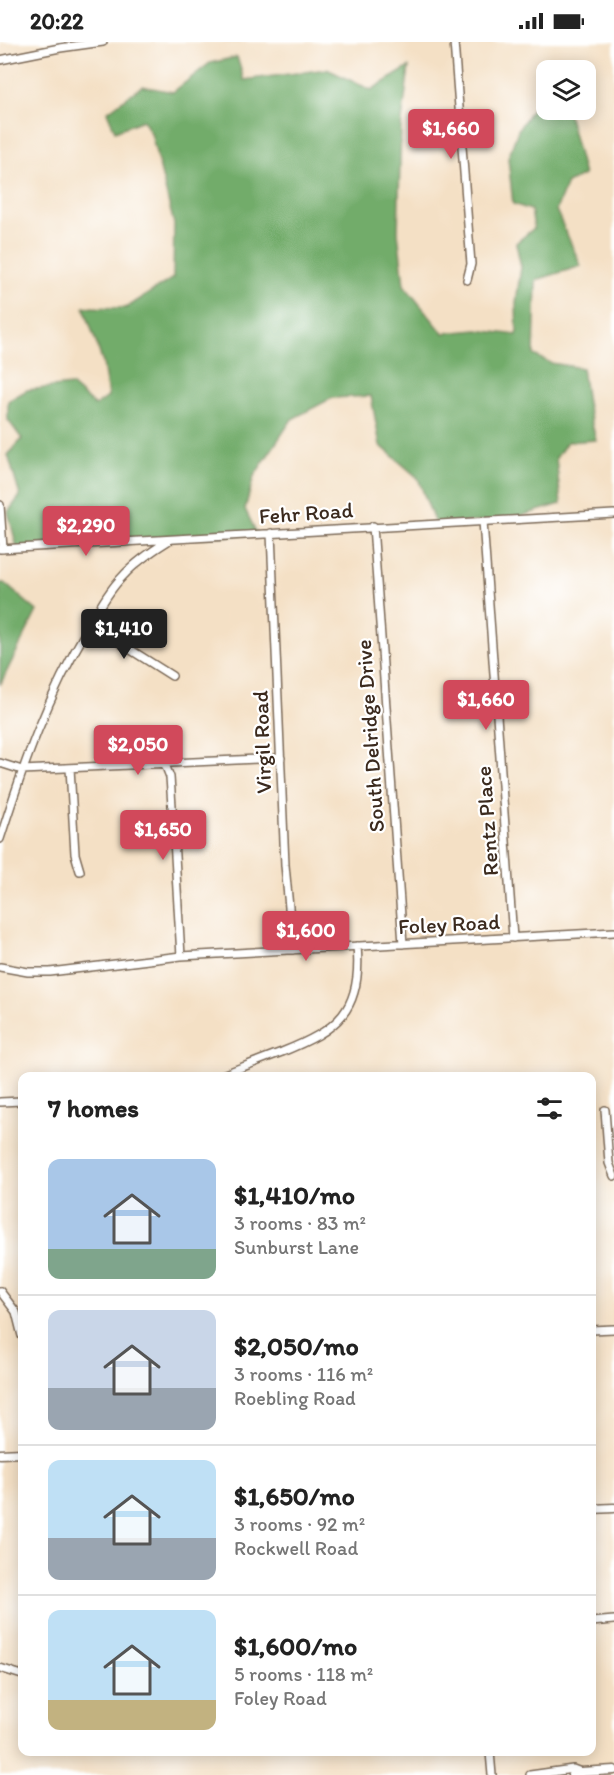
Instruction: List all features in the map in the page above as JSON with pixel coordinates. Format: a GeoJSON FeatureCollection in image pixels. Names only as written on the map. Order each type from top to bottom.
{"type":"FeatureCollection","features":[{"type":"Feature","properties":{"kind":"street"},"geometry":{"type":"LineString","coordinates":[[0,60],[103,42]]}},
{"type":"Feature","properties":{"kind":"street"},"geometry":{"type":"LineString","coordinates":[[454,42],[471,264],[467,280]]}},
{"type":"Feature","properties":{"kind":"street"},"geometry":{"type":"LineString","coordinates":[[0,505],[2,549]]}},
{"type":"Feature","properties":{"kind":"street","name":"Fehr Road"},"geometry":{"type":"LineString","coordinates":[[2,549],[614,514]]}},
{"type":"Feature","properties":{"kind":"street","name":"Rentz Place"},"geometry":{"type":"LineString","coordinates":[[483,521],[513,938]]}},
{"type":"Feature","properties":{"kind":"street","name":"South Delridge Drive"},"geometry":{"type":"LineString","coordinates":[[373,526],[403,944]]}},
{"type":"Feature","properties":{"kind":"street","name":"Virgil Road"},"geometry":{"type":"LineString","coordinates":[[271,533],[285,865],[293,950]]}},
{"type":"Feature","properties":{"kind":"street"},"geometry":{"type":"LineString","coordinates":[[0,839],[22,770],[57,683],[90,624],[124,575],[170,540]]}},
{"type":"Feature","properties":{"kind":"street"},"geometry":{"type":"LineString","coordinates":[[90,624],[172,676]]}},
{"type":"Feature","properties":{"kind":"street"},"geometry":{"type":"LineString","coordinates":[[0,763],[22,770],[281,758]]}},
{"type":"Feature","properties":{"kind":"street"},"geometry":{"type":"LineString","coordinates":[[164,762],[170,777],[181,956]]}},
{"type":"Feature","properties":{"kind":"street"},"geometry":{"type":"LineString","coordinates":[[70,768],[75,854],[80,871]]}},
{"type":"Feature","properties":{"kind":"street","name":"Foley Road"},"geometry":{"type":"LineString","coordinates":[[0,967],[28,972],[50,972],[181,956],[614,932]]}},
{"type":"Feature","properties":{"kind":"street"},"geometry":{"type":"LineString","coordinates":[[230,1072],[312,1040],[329,1029],[344,1012],[355,991],[358,969],[357,946]]}},
{"type":"Feature","properties":{"kind":"street"},"geometry":{"type":"LineString","coordinates":[[0,1102],[18,1101]]}},
{"type":"Feature","properties":{"kind":"street"},"geometry":{"type":"LineString","coordinates":[[605,1110],[609,1163],[614,1176]]}},
{"type":"Feature","properties":{"kind":"street"},"geometry":{"type":"LineString","coordinates":[[0,1291],[16,1312],[18,1320]]}},
{"type":"Feature","properties":{"kind":"street"},"geometry":{"type":"LineString","coordinates":[[596,1330],[614,1329]]}},
{"type":"Feature","properties":{"kind":"street"},"geometry":{"type":"LineString","coordinates":[[0,1454],[18,1453]]}},
{"type":"Feature","properties":{"kind":"street"},"geometry":{"type":"LineString","coordinates":[[596,1509],[614,1508]]}},
{"type":"Feature","properties":{"kind":"street"},"geometry":{"type":"LineString","coordinates":[[596,1622],[614,1620]]}},
{"type":"Feature","properties":{"kind":"street"},"geometry":{"type":"LineString","coordinates":[[0,1668],[18,1674]]}},
{"type":"Feature","properties":{"kind":"street"},"geometry":{"type":"LineString","coordinates":[[490,1756],[492,1775]]}},
{"type":"Feature","properties":{"kind":"street"},"geometry":{"type":"LineString","coordinates":[[530,1775],[573,1769],[575,1774],[614,1770]]}},
{"type":"Feature","properties":{"kind":"green space"},"geometry":{"type":"Polygon","coordinates":[[[237,57],[244,80],[327,69],[371,90],[409,67],[401,129],[398,232],[404,285],[443,333],[477,330],[517,335],[516,303],[521,267],[516,243],[534,228],[531,210],[513,204],[508,158],[518,130],[536,103],[536,120],[570,120],[584,175],[567,183],[556,210],[581,266],[536,280],[534,355],[551,363],[582,368],[596,440],[567,442],[556,458],[561,504],[507,520],[435,524],[418,478],[380,445],[371,396],[332,398],[292,419],[254,476],[245,509],[257,534],[17,548],[8,512],[20,496],[8,455],[22,439],[8,420],[8,401],[27,390],[71,385],[95,406],[108,397],[103,363],[84,307],[126,308],[173,278],[174,224],[151,133],[143,120],[115,131],[107,112],[142,86],[173,92],[210,63],[237,57]]]}},
{"type":"Feature","properties":{"kind":"green space"},"geometry":{"type":"Polygon","coordinates":[[[0,583],[4,583],[37,611],[0,685],[0,583]]]}}]}
